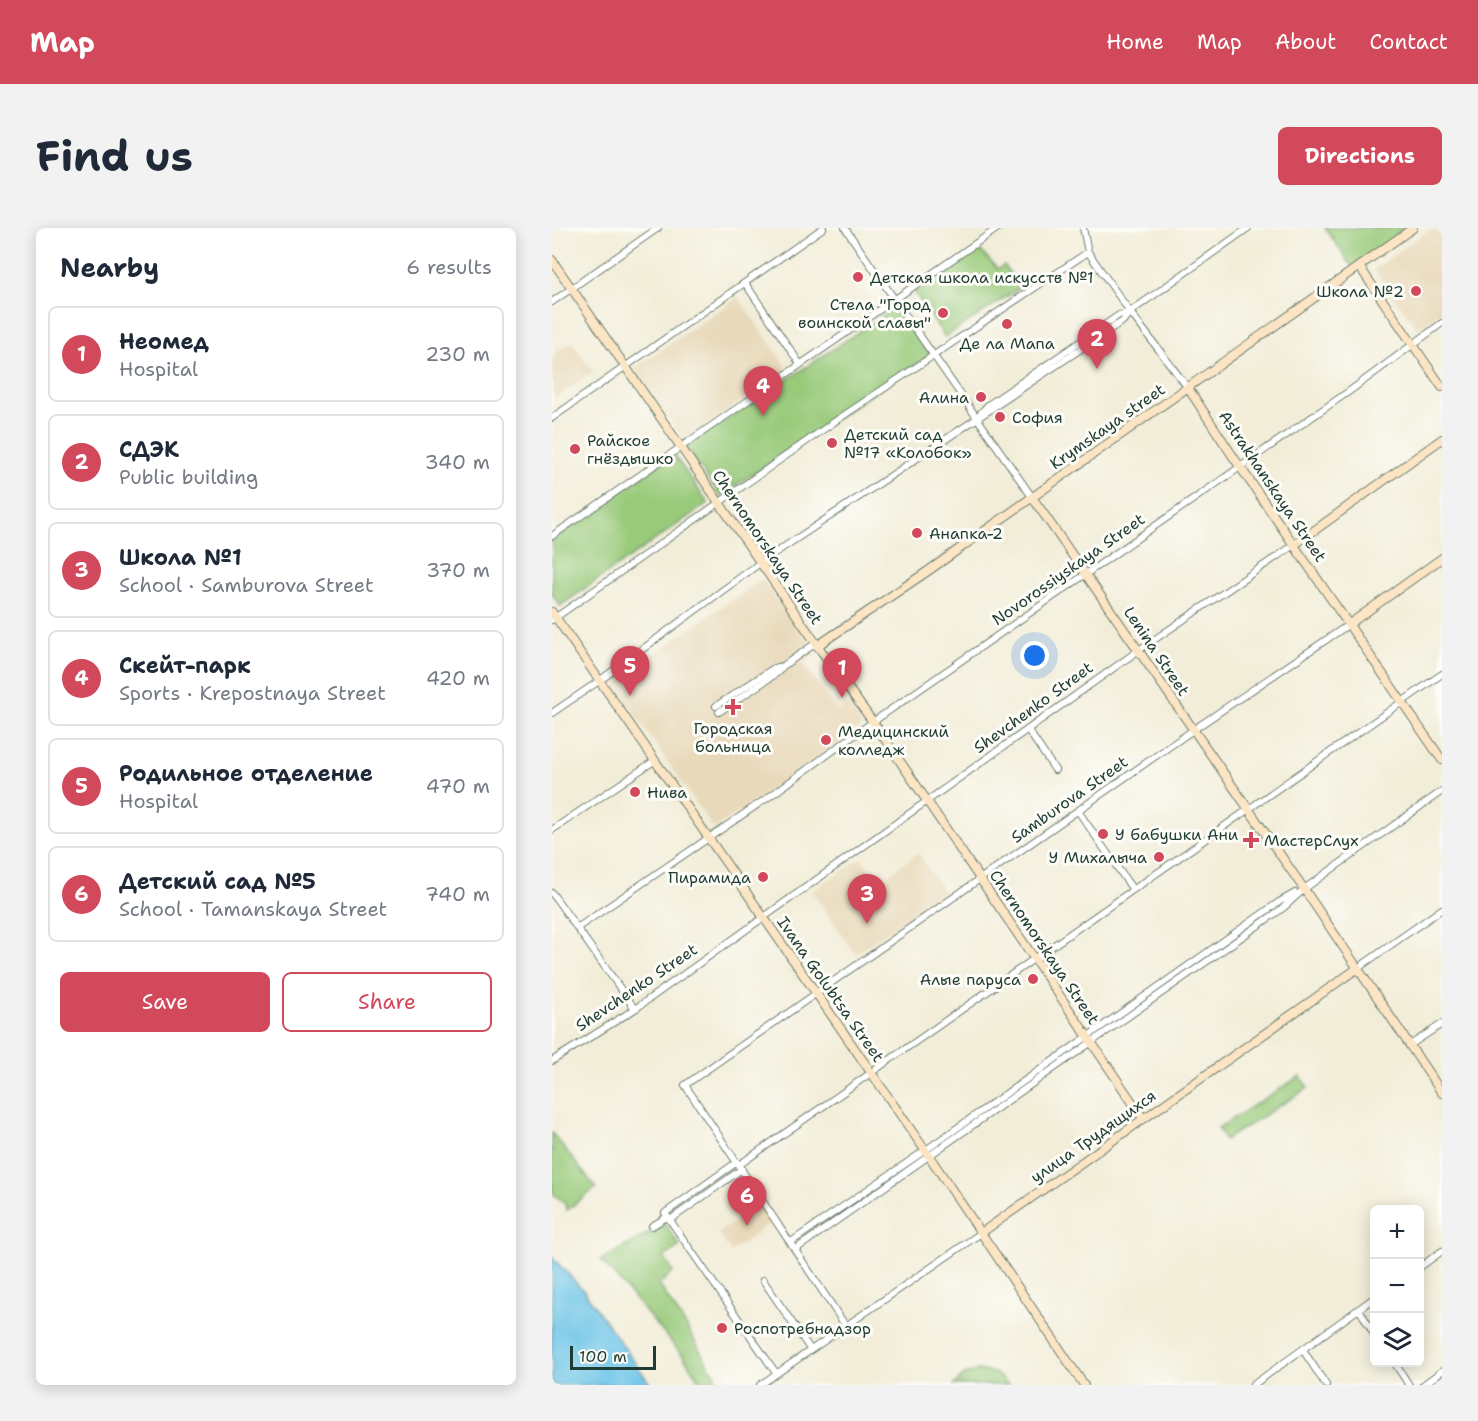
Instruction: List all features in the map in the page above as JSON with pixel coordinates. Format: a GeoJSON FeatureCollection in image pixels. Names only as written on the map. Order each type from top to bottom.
{"type":"FeatureCollection","features":[{"type":"Feature","properties":{"kind":"street"},"geometry":{"type":"LineString","coordinates":[[552,302],[658,228]]}},
{"type":"Feature","properties":{"kind":"street"},"geometry":{"type":"LineString","coordinates":[[552,418],[823,228]]}},
{"type":"Feature","properties":{"kind":"street","name":"Lenina Street"},"geometry":{"type":"LineString","coordinates":[[845,228],[1304,889],[1442,1093]]}},
{"type":"Feature","properties":{"kind":"street"},"geometry":{"type":"LineString","coordinates":[[552,536],[998,228]]}},
{"type":"Feature","properties":{"kind":"street","name":"Astrakhanskaya Street"},"geometry":{"type":"LineString","coordinates":[[1083,228],[1088,252],[1130,312],[1188,387],[1240,467],[1442,760]]}},
{"type":"Feature","properties":{"kind":"street"},"geometry":{"type":"LineString","coordinates":[[552,714],[760,563],[977,417],[988,405],[1119,315],[1130,312],[1248,228]]}},
{"type":"Feature","properties":{"kind":"street","name":"Krymskaya street"},"geometry":{"type":"LineString","coordinates":[[718,709],[774,668],[783,666],[928,571],[1413,228]]}},
{"type":"Feature","properties":{"kind":"street"},"geometry":{"type":"LineString","coordinates":[[553,616],[1088,252]]}},
{"type":"Feature","properties":{"kind":"street","name":"Chernomorskaya Street"},"geometry":{"type":"LineString","coordinates":[[552,260],[816,645],[873,722],[1143,1118]]}},
{"type":"Feature","properties":{"kind":"street"},"geometry":{"type":"LineString","coordinates":[[1359,266],[1442,387]]}},
{"type":"Feature","properties":{"kind":"street"},"geometry":{"type":"LineString","coordinates":[[745,283],[800,363]]}},
{"type":"Feature","properties":{"kind":"street","name":"Novorossiyskaya Street"},"geometry":{"type":"LineString","coordinates":[[577,928],[1240,467],[1442,323]]}},
{"type":"Feature","properties":{"kind":"street","name":"Shevchenko Street"},"geometry":{"type":"LineString","coordinates":[[552,1061],[635,1009],[1139,650],[1442,439]]}},
{"type":"Feature","properties":{"kind":"street","name":"Samburova Street"},"geometry":{"type":"LineString","coordinates":[[739,1165],[684,1085],[1442,558]]}},
{"type":"Feature","properties":{"kind":"street","name":"Ivana Golubtsa Street"},"geometry":{"type":"LineString","coordinates":[[553,616],[710,837],[762,917],[927,1153],[1084,1385]]}},
{"type":"Feature","properties":{"kind":"street"},"geometry":{"type":"LineString","coordinates":[[652,1227],[1442,674]]}},
{"type":"Feature","properties":{"kind":"street"},"geometry":{"type":"LineString","coordinates":[[1028,730],[1055,770]]}},
{"type":"Feature","properties":{"kind":"street"},"geometry":{"type":"LineString","coordinates":[[552,830],[654,761]]}},
{"type":"Feature","properties":{"kind":"street"},"geometry":{"type":"LineString","coordinates":[[796,1249],[1279,903],[1304,889],[1442,791]]}},
{"type":"Feature","properties":{"kind":"street"},"geometry":{"type":"LineString","coordinates":[[1078,811],[1133,890]]}},
{"type":"Feature","properties":{"kind":"street"},"geometry":{"type":"LineString","coordinates":[[552,892],[635,1009]]}},
{"type":"Feature","properties":{"kind":"street","name":"улица Трудящихся"},"geometry":{"type":"LineString","coordinates":[[760,1385],[981,1233],[1442,909]]}},
{"type":"Feature","properties":{"kind":"street"},"geometry":{"type":"LineString","coordinates":[[1410,1045],[1442,1024]]}},
{"type":"Feature","properties":{"kind":"street"},"geometry":{"type":"LineString","coordinates":[[791,1242],[927,1153]]}},
{"type":"Feature","properties":{"kind":"street"},"geometry":{"type":"LineString","coordinates":[[739,1165],[845,1325]]}},
{"type":"Feature","properties":{"kind":"street"},"geometry":{"type":"LineString","coordinates":[[667,1216],[776,1373]]}},
{"type":"Feature","properties":{"kind":"street"},"geometry":{"type":"LineString","coordinates":[[1424,1264],[1442,1251]]}},
{"type":"Feature","properties":{"kind":"street"},"geometry":{"type":"LineString","coordinates":[[763,1280],[810,1349]]}},
{"type":"Feature","properties":{"kind":"street"},"geometry":{"type":"LineString","coordinates":[[1253,1385],[1370,1301]]}},
{"type":"Feature","properties":{"kind":"street"},"geometry":{"type":"LineString","coordinates":[[1359,1310],[1370,1328]]}},
{"type":"Feature","properties":{"kind":"street"},"geometry":{"type":"LineString","coordinates":[[1303,1350],[1326,1385]]}},
{"type":"Feature","properties":{"kind":"street"},"geometry":{"type":"LineString","coordinates":[[1397,1367],[1408,1385]]}},
{"type":"Feature","properties":{"kind":"street"},"geometry":{"type":"LineString","coordinates":[[1423,1385],[1442,1371]]}},
{"type":"Feature","properties":{"kind":"shaded area","name":"Школа №2"},"geometry":{"type":"Polygon","coordinates":[[[1442,228],[1442,312],[1418,330],[1374,270],[1430,229],[1433,231],[1442,228]]]}},
{"type":"Feature","properties":{"kind":"shaded area"},"geometry":{"type":"Polygon","coordinates":[[[738,297],[788,369],[684,441],[634,369],[738,297]]]}},
{"type":"Feature","properties":{"kind":"shaded area"},"geometry":{"type":"Polygon","coordinates":[[[572,341],[593,372],[556,398],[552,393],[552,357],[556,354],[555,352],[572,341]]]}},
{"type":"Feature","properties":{"kind":"shaded area","name":"Городская больница"},"geometry":{"type":"Polygon","coordinates":[[[762,579],[817,653],[802,662],[839,711],[848,704],[863,726],[714,829],[612,682],[762,579]]]}},
{"type":"Feature","properties":{"kind":"shaded area"},"geometry":{"type":"Polygon","coordinates":[[[918,853],[945,893],[855,954],[812,891],[861,858],[879,884],[918,853]]]}},
{"type":"Feature","properties":{"kind":"shaded area"},"geometry":{"type":"Polygon","coordinates":[[[758,1198],[773,1221],[731,1252],[718,1233],[756,1206],[754,1201],[758,1198]]]}},
{"type":"Feature","properties":{"kind":"green space"},"geometry":{"type":"Polygon","coordinates":[[[1325,228],[1409,228],[1353,268],[1325,228]]]}},
{"type":"Feature","properties":{"kind":"green space"},"geometry":{"type":"Polygon","coordinates":[[[978,248],[998,269],[1004,265],[1020,288],[945,337],[914,292],[978,248]]]}},
{"type":"Feature","properties":{"kind":"green space"},"geometry":{"type":"Polygon","coordinates":[[[896,307],[930,355],[720,496],[686,447],[896,307]]]}},
{"type":"Feature","properties":{"kind":"green space"},"geometry":{"type":"Polygon","coordinates":[[[674,455],[708,503],[560,606],[552,594],[552,539],[674,455]]]}},
{"type":"Feature","properties":{"kind":"green space"},"geometry":{"type":"Polygon","coordinates":[[[1300,1076],[1308,1088],[1225,1140],[1218,1128],[1300,1076]]]}},
{"type":"Feature","properties":{"kind":"green space"},"geometry":{"type":"Polygon","coordinates":[[[552,1133],[596,1188],[567,1210],[564,1202],[552,1193],[552,1133]]]}},
{"type":"Feature","properties":{"kind":"green space"},"geometry":{"type":"Polygon","coordinates":[[[665,1224],[680,1246],[664,1257],[673,1272],[659,1285],[720,1385],[702,1385],[684,1357],[601,1260],[665,1224]]]}},
{"type":"Feature","properties":{"kind":"green space"},"geometry":{"type":"Polygon","coordinates":[[[979,1370],[995,1373],[1009,1385],[954,1385],[964,1375],[979,1370]]]}},
{"type":"Feature","properties":{"kind":"water"},"geometry":{"type":"Polygon","coordinates":[[[552,1257],[583,1290],[651,1385],[552,1385],[552,1257]]]}},
{"type":"Feature","properties":{"kind":"place","name":"Детская школа искусcтв №1"},"geometry":{"type":"Point","coordinates":[858,277]}},
{"type":"Feature","properties":{"kind":"place","name":"Школа №2"},"geometry":{"type":"Point","coordinates":[1416,291]}},
{"type":"Feature","properties":{"kind":"place","name":"Стела \"Город воинской славы\""},"geometry":{"type":"Point","coordinates":[943,313]}},
{"type":"Feature","properties":{"kind":"place","name":"Де ла Мапа"},"geometry":{"type":"Point","coordinates":[1007,324]}},
{"type":"Feature","properties":{"kind":"place","name":"СДЭК"},"geometry":{"type":"Point","coordinates":[1097,369]}},
{"type":"Feature","properties":{"kind":"place","name":"Алина"},"geometry":{"type":"Point","coordinates":[981,397]}},
{"type":"Feature","properties":{"kind":"place","name":"Скейт-парк"},"geometry":{"type":"Point","coordinates":[763,416]}},
{"type":"Feature","properties":{"kind":"place","name":"София"},"geometry":{"type":"Point","coordinates":[1000,417]}},
{"type":"Feature","properties":{"kind":"place","name":"Детский сад №17 «Колобок»"},"geometry":{"type":"Point","coordinates":[832,443]}},
{"type":"Feature","properties":{"kind":"place","name":"Райское гнёздышко"},"geometry":{"type":"Point","coordinates":[575,449]}},
{"type":"Feature","properties":{"kind":"place","name":"Анапка-2"},"geometry":{"type":"Point","coordinates":[917,533]}},
{"type":"Feature","properties":{"kind":"place","name":"Родильное отделение"},"geometry":{"type":"Point","coordinates":[630,696]}},
{"type":"Feature","properties":{"kind":"place","name":"Неомед"},"geometry":{"type":"Point","coordinates":[842,698]}},
{"type":"Feature","properties":{"kind":"place","name":"Городская больница"},"geometry":{"type":"Point","coordinates":[733,707]}},
{"type":"Feature","properties":{"kind":"place","name":"Медицинский колледж"},"geometry":{"type":"Point","coordinates":[826,740]}},
{"type":"Feature","properties":{"kind":"place","name":"Нива"},"geometry":{"type":"Point","coordinates":[635,792]}},
{"type":"Feature","properties":{"kind":"place","name":"У бабушки Ани"},"geometry":{"type":"Point","coordinates":[1103,834]}},
{"type":"Feature","properties":{"kind":"place","name":"МастерСлух"},"geometry":{"type":"Point","coordinates":[1251,840]}},
{"type":"Feature","properties":{"kind":"place","name":"У Михалыча"},"geometry":{"type":"Point","coordinates":[1159,857]}},
{"type":"Feature","properties":{"kind":"place","name":"Пирамида"},"geometry":{"type":"Point","coordinates":[763,877]}},
{"type":"Feature","properties":{"kind":"place","name":"Школа №1"},"geometry":{"type":"Point","coordinates":[867,924]}},
{"type":"Feature","properties":{"kind":"place","name":"Алые паруса"},"geometry":{"type":"Point","coordinates":[1033,979]}},
{"type":"Feature","properties":{"kind":"place","name":"Детский сад №5"},"geometry":{"type":"Point","coordinates":[747,1226]}},
{"type":"Feature","properties":{"kind":"place","name":"Роспотребнадзор"},"geometry":{"type":"Point","coordinates":[722,1328]}}]}
